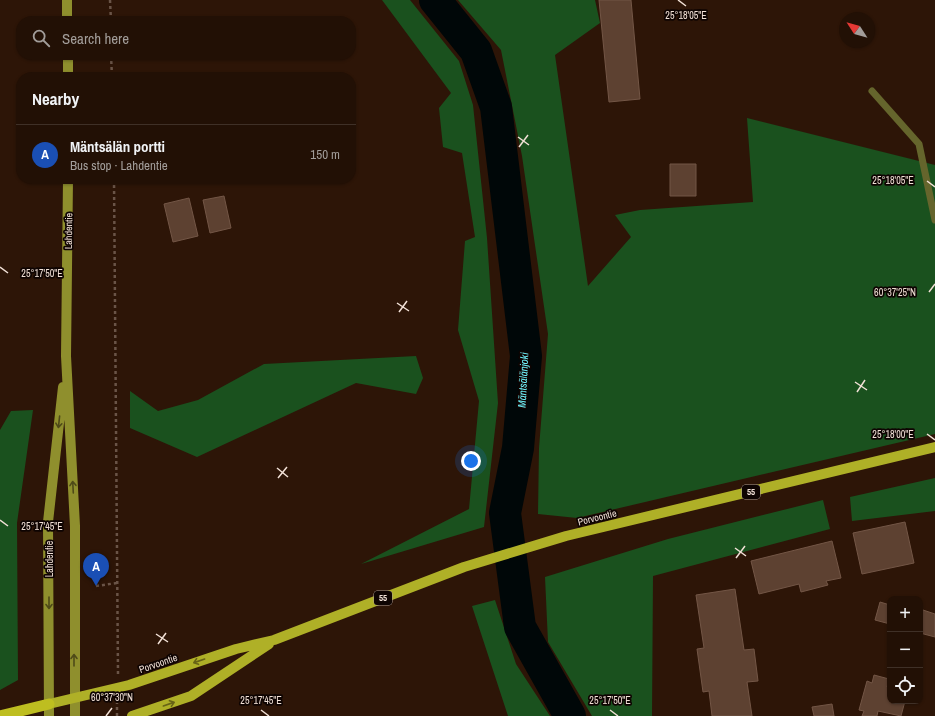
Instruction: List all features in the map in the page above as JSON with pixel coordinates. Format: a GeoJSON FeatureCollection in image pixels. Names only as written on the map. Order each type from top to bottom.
{"type":"FeatureCollection","features":[{"type":"Feature","properties":{"kind":"highway"},"geometry":{"type":"LineString","coordinates":[[0,716],[49,704]]}},
{"type":"Feature","properties":{"kind":"main road"},"geometry":{"type":"LineString","coordinates":[[67,0],[67,16]]}},
{"type":"Feature","properties":{"kind":"main road"},"geometry":{"type":"LineString","coordinates":[[68,60],[68,72]]}},
{"type":"Feature","properties":{"kind":"main road","name":"Lahdentie"},"geometry":{"type":"LineString","coordinates":[[68,184],[66,356],[75,526],[75,716]]}},
{"type":"Feature","properties":{"kind":"main road","name":"Lahdentie"},"geometry":{"type":"LineString","coordinates":[[49,716],[48,522],[66,356]]}},
{"type":"Feature","properties":{"kind":"main road","name":"Porvoontie"},"geometry":{"type":"LineString","coordinates":[[49,704],[118,688],[236,649],[274,640],[464,567],[566,536],[935,447]]}},
{"type":"Feature","properties":{"kind":"main road","name":"Porvoontie"},"geometry":{"type":"LineString","coordinates":[[132,716],[191,696],[274,640]]}},
{"type":"Feature","properties":{"kind":"lane"},"geometry":{"type":"LineString","coordinates":[[872,91],[919,144],[935,220]]}},
{"type":"Feature","properties":{"kind":"path"},"geometry":{"type":"LineString","coordinates":[[110,0],[110,16]]}},
{"type":"Feature","properties":{"kind":"path"},"geometry":{"type":"LineString","coordinates":[[111,60],[112,72]]}},
{"type":"Feature","properties":{"kind":"path"},"geometry":{"type":"LineString","coordinates":[[114,184],[117,716]]}},
{"type":"Feature","properties":{"kind":"path"},"geometry":{"type":"LineString","coordinates":[[96,586],[117,583]]}},
{"type":"Feature","properties":{"kind":"green space"},"geometry":{"type":"Polygon","coordinates":[[[382,0],[410,0],[459,61],[473,105],[487,238],[498,403],[484,527],[361,564],[469,509],[479,401],[458,330],[465,241],[475,237],[462,153],[443,147],[439,108],[451,93],[382,0]]]}},
{"type":"Feature","properties":{"kind":"green space"},"geometry":{"type":"Polygon","coordinates":[[[458,0],[595,0],[600,23],[555,55],[588,286],[631,237],[615,215],[640,210],[753,202],[747,118],[935,165],[935,434],[577,518],[538,514],[539,448],[548,334],[522,156],[501,50],[458,0]]]}},
{"type":"Feature","properties":{"kind":"green space"},"geometry":{"type":"Polygon","coordinates":[[[416,356],[423,378],[416,394],[356,383],[197,457],[130,428],[130,391],[158,411],[198,400],[264,364],[416,356]]]}},
{"type":"Feature","properties":{"kind":"green space"},"geometry":{"type":"Polygon","coordinates":[[[33,410],[17,523],[18,680],[0,690],[0,430],[11,411],[33,410]]]}},
{"type":"Feature","properties":{"kind":"green space"},"geometry":{"type":"Polygon","coordinates":[[[935,478],[935,511],[852,521],[850,497],[935,478]]]}},
{"type":"Feature","properties":{"kind":"green space"},"geometry":{"type":"Polygon","coordinates":[[[823,500],[830,529],[653,576],[652,716],[592,716],[548,642],[545,577],[668,539],[823,500]]]}},
{"type":"Feature","properties":{"kind":"green space"},"geometry":{"type":"Polygon","coordinates":[[[495,600],[516,664],[550,716],[508,716],[472,606],[495,600]]]}},
{"type":"Feature","properties":{"kind":"building"},"geometry":{"type":"Polygon","coordinates":[[[599,0],[631,0],[640,99],[609,102],[599,0]]]}},
{"type":"Feature","properties":{"kind":"building"},"geometry":{"type":"Polygon","coordinates":[[[670,164],[696,164],[696,196],[670,196],[670,164]]]}},
{"type":"Feature","properties":{"kind":"building"},"geometry":{"type":"Polygon","coordinates":[[[224,196],[231,228],[210,233],[203,200],[224,196]]]}},
{"type":"Feature","properties":{"kind":"building"},"geometry":{"type":"Polygon","coordinates":[[[189,198],[198,236],[173,242],[164,204],[189,198]]]}},
{"type":"Feature","properties":{"kind":"building"},"geometry":{"type":"Polygon","coordinates":[[[905,522],[914,563],[862,574],[853,533],[905,522]]]}},
{"type":"Feature","properties":{"kind":"building"},"geometry":{"type":"Polygon","coordinates":[[[832,541],[841,578],[826,581],[828,585],[801,592],[799,584],[759,594],[751,561],[832,541]]]}},
{"type":"Feature","properties":{"kind":"building"},"geometry":{"type":"Polygon","coordinates":[[[735,589],[744,650],[754,649],[758,681],[747,682],[752,716],[712,716],[709,691],[703,692],[697,649],[704,648],[696,595],[735,589]]]}},
{"type":"Feature","properties":{"kind":"building"},"geometry":{"type":"Polygon","coordinates":[[[880,602],[887,604],[887,623],[875,620],[880,602]]]}},
{"type":"Feature","properties":{"kind":"building"},"geometry":{"type":"Polygon","coordinates":[[[923,610],[935,614],[935,637],[923,634],[923,610]]]}},
{"type":"Feature","properties":{"kind":"building"},"geometry":{"type":"Polygon","coordinates":[[[874,675],[887,678],[887,704],[904,704],[901,716],[878,711],[877,716],[862,716],[864,711],[859,710],[867,681],[872,683],[874,675]]]}},
{"type":"Feature","properties":{"kind":"building"},"geometry":{"type":"Polygon","coordinates":[[[832,704],[834,716],[814,716],[812,707],[832,704]]]}},
{"type":"Feature","properties":{"kind":"waterway","name":"Mäntsälänjoki"},"geometry":{"type":"LineString","coordinates":[[435,0],[476,51],[496,107],[526,356],[518,448],[505,513],[520,627],[570,716]]}},
{"type":"Feature","properties":{"kind":"place","name":"Mäntsälän portti"},"geometry":{"type":"Point","coordinates":[96,586]}}]}
